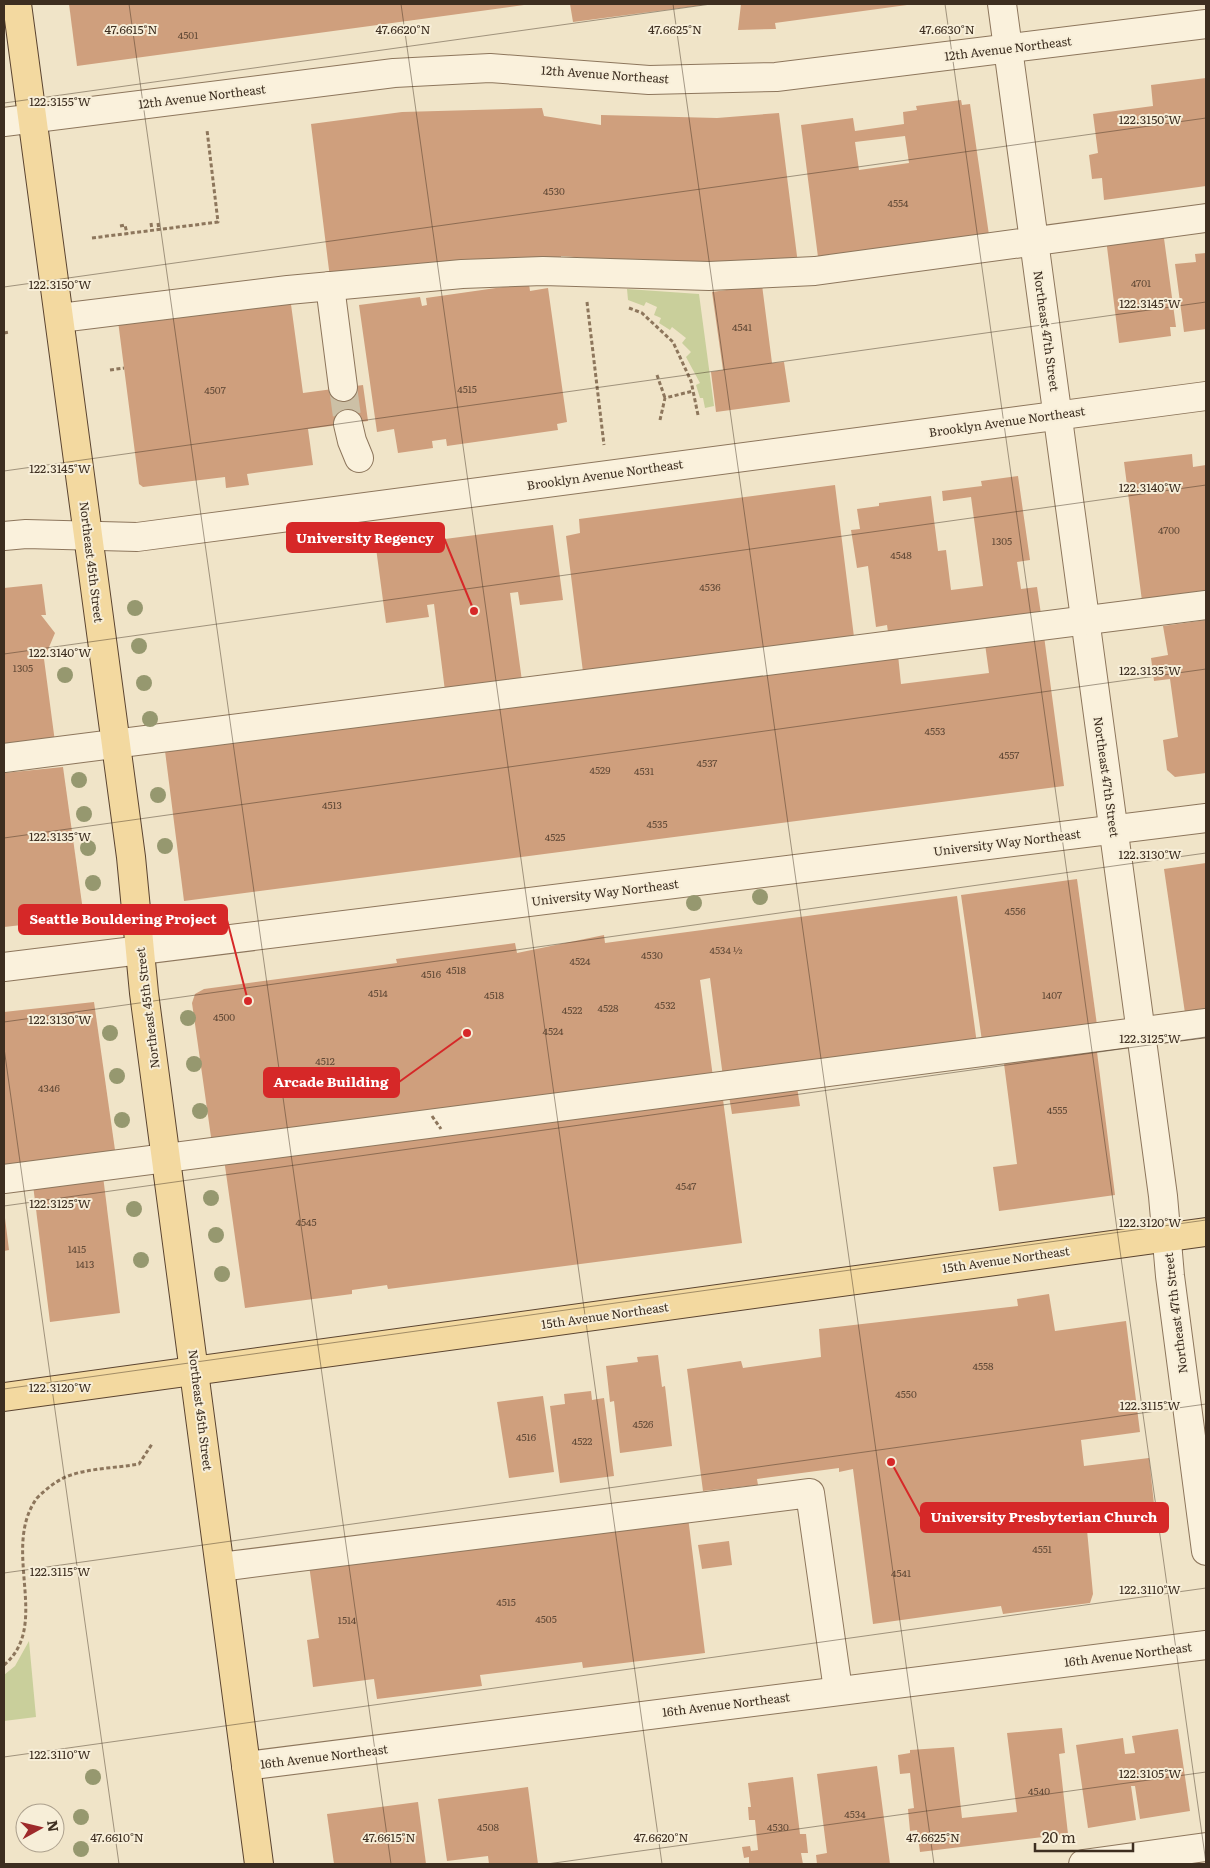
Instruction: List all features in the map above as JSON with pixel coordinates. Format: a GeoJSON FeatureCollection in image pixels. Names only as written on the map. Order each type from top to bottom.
{"type":"FeatureCollection","features":[{"type":"Feature","properties":{"kind":"main road","name":"Northeast 45th Street"},"geometry":{"type":"LineString","coordinates":[[17,4],[137,902],[144,993],[259,1864]]}},
{"type":"Feature","properties":{"kind":"main road","name":"15th Avenue Northeast"},"geometry":{"type":"LineString","coordinates":[[4,1397],[195,1373],[1206,1232]]}},
{"type":"Feature","properties":{"kind":"street","name":"Northeast 47th Street"},"geometry":{"type":"LineString","coordinates":[[1002,4],[1113,829],[1167,1238],[1170,1276],[1200,1445],[1206,1551]]}},
{"type":"Feature","properties":{"kind":"street","name":"12th Avenue Northeast"},"geometry":{"type":"LineString","coordinates":[[4,122],[394,72],[490,68],[649,80],[712,80],[821,73],[1206,24]]}},
{"type":"Feature","properties":{"kind":"street"},"geometry":{"type":"LineString","coordinates":[[60,318],[330,286],[503,271],[709,276],[795,272],[1206,218]]}},
{"type":"Feature","properties":{"kind":"street"},"geometry":{"type":"LineString","coordinates":[[330,286],[343,387]]}},
{"type":"Feature","properties":{"kind":"street","name":"Brooklyn Avenue Northeast"},"geometry":{"type":"LineString","coordinates":[[4,536],[26,534],[137,537],[1206,396]]}},
{"type":"Feature","properties":{"kind":"street"},"geometry":{"type":"LineString","coordinates":[[348,424],[359,458]]}},
{"type":"Feature","properties":{"kind":"street"},"geometry":{"type":"LineString","coordinates":[[4,758],[1206,605]]}},
{"type":"Feature","properties":{"kind":"street","name":"University Way Northeast"},"geometry":{"type":"LineString","coordinates":[[4,967],[1206,818]]}},
{"type":"Feature","properties":{"kind":"street"},"geometry":{"type":"LineString","coordinates":[[4,1179],[1206,1023]]}},
{"type":"Feature","properties":{"kind":"street"},"geometry":{"type":"LineString","coordinates":[[220,1567],[810,1492],[838,1690]]}},
{"type":"Feature","properties":{"kind":"street","name":"16th Avenue Northeast"},"geometry":{"type":"LineString","coordinates":[[246,1766],[1206,1645]]}},
{"type":"Feature","properties":{"kind":"street"},"geometry":{"type":"LineString","coordinates":[[1083,1864],[1206,1847]]}},
{"type":"Feature","properties":{"kind":"path"},"geometry":{"type":"LineString","coordinates":[[92,238],[218,222],[207,130]]}},
{"type":"Feature","properties":{"kind":"path"},"geometry":{"type":"LineString","coordinates":[[151,223],[152,230]]}},
{"type":"Feature","properties":{"kind":"path"},"geometry":{"type":"LineString","coordinates":[[158,223],[159,230]]}},
{"type":"Feature","properties":{"kind":"path"},"geometry":{"type":"LineString","coordinates":[[120,226],[125,225],[126,234]]}},
{"type":"Feature","properties":{"kind":"path"},"geometry":{"type":"LineString","coordinates":[[583,272],[602,428]]}},
{"type":"Feature","properties":{"kind":"path"},"geometry":{"type":"LineString","coordinates":[[629,308],[642,313],[673,342],[691,381],[698,415]]}},
{"type":"Feature","properties":{"kind":"path"},"geometry":{"type":"LineString","coordinates":[[4,333],[9,332]]}},
{"type":"Feature","properties":{"kind":"path"},"geometry":{"type":"LineString","coordinates":[[110,370],[124,368]]}},
{"type":"Feature","properties":{"kind":"path"},"geometry":{"type":"LineString","coordinates":[[657,375],[665,398],[660,420]]}},
{"type":"Feature","properties":{"kind":"path"},"geometry":{"type":"LineString","coordinates":[[665,398],[693,391]]}},
{"type":"Feature","properties":{"kind":"path"},"geometry":{"type":"LineString","coordinates":[[432,1116],[441,1129]]}},
{"type":"Feature","properties":{"kind":"path"},"geometry":{"type":"LineString","coordinates":[[21,1519],[28,1507],[56,1482],[79,1473],[140,1464],[152,1444]]}},
{"type":"Feature","properties":{"kind":"path"},"geometry":{"type":"LineString","coordinates":[[4,1665],[10,1660],[18,1645],[23,1623],[20,1605]]}},
{"type":"Feature","properties":{"kind":"green space"},"geometry":{"type":"Polygon","coordinates":[[[627,289],[699,294],[714,406],[705,408],[703,398],[700,398],[696,385],[700,383],[686,357],[691,352],[682,343],[686,338],[672,327],[670,330],[659,323],[661,318],[654,315],[657,307],[646,302],[644,306],[628,300],[627,289]]]}},
{"type":"Feature","properties":{"kind":"green space"},"geometry":{"type":"Polygon","coordinates":[[[29,1641],[36,1717],[4,1721],[4,1675],[15,1666],[29,1641]]]}},
{"type":"Feature","properties":{"kind":"building"},"geometry":{"type":"Polygon","coordinates":[[[69,4],[524,4],[524,5],[77,66],[69,4]]]}},
{"type":"Feature","properties":{"kind":"building"},"geometry":{"type":"Polygon","coordinates":[[[570,4],[703,4],[703,5],[573,22],[570,4]]]}},
{"type":"Feature","properties":{"kind":"building"},"geometry":{"type":"Polygon","coordinates":[[[741,4],[907,5],[775,23],[776,29],[738,30],[741,4]]]}},
{"type":"Feature","properties":{"kind":"building"},"geometry":{"type":"Polygon","coordinates":[[[1206,78],[1206,186],[1104,200],[1102,178],[1092,179],[1089,155],[1098,153],[1093,114],[1153,106],[1151,85],[1206,78]]]}},
{"type":"Feature","properties":{"kind":"building"},"geometry":{"type":"Polygon","coordinates":[[[961,100],[962,105],[970,104],[989,235],[818,257],[801,125],[853,118],[855,131],[904,124],[903,112],[917,110],[916,106],[961,100]],[[905,136],[855,142],[859,170],[909,163],[905,136]]]}},
{"type":"Feature","properties":{"kind":"building"},"geometry":{"type":"Polygon","coordinates":[[[542,108],[544,116],[601,125],[601,115],[717,118],[779,113],[798,264],[642,262],[561,256],[561,263],[330,278],[311,124],[402,112],[542,108]]]}},
{"type":"Feature","properties":{"kind":"building"},"geometry":{"type":"Polygon","coordinates":[[[1163,231],[1176,327],[1170,327],[1171,336],[1119,343],[1106,239],[1163,231]]]}},
{"type":"Feature","properties":{"kind":"building"},"geometry":{"type":"Polygon","coordinates":[[[1206,253],[1206,329],[1184,332],[1175,264],[1196,262],[1195,254],[1206,253]]]}},
{"type":"Feature","properties":{"kind":"building"},"geometry":{"type":"Polygon","coordinates":[[[529,284],[530,291],[548,288],[567,422],[557,424],[558,430],[447,446],[446,439],[432,441],[433,448],[398,453],[394,429],[377,432],[359,305],[420,297],[422,306],[427,305],[426,298],[529,284]]]}},
{"type":"Feature","properties":{"kind":"building"},"geometry":{"type":"Polygon","coordinates":[[[762,285],[772,363],[784,362],[790,402],[716,412],[711,372],[723,370],[712,292],[762,285]]]}},
{"type":"Feature","properties":{"kind":"building"},"geometry":{"type":"Polygon","coordinates":[[[290,297],[303,393],[363,385],[368,421],[308,429],[313,465],[247,474],[249,485],[226,488],[225,477],[143,487],[139,484],[118,321],[290,297]]]}},
{"type":"Feature","properties":{"kind":"building"},"geometry":{"type":"Polygon","coordinates":[[[1192,454],[1193,467],[1206,465],[1206,593],[1142,601],[1124,462],[1192,454]]]}},
{"type":"Feature","properties":{"kind":"building"},"geometry":{"type":"Polygon","coordinates":[[[1018,476],[1030,560],[1017,562],[1021,589],[1037,587],[1042,621],[889,639],[887,625],[876,627],[868,566],[857,568],[851,530],[860,529],[857,509],[879,506],[879,503],[931,496],[938,551],[946,550],[951,590],[983,586],[971,497],[943,501],[942,491],[982,486],[981,481],[1018,476]]]}},
{"type":"Feature","properties":{"kind":"building"},"geometry":{"type":"Polygon","coordinates":[[[835,485],[854,637],[583,672],[566,536],[580,533],[579,519],[835,485]]]}},
{"type":"Feature","properties":{"kind":"building"},"geometry":{"type":"Polygon","coordinates":[[[553,525],[563,600],[520,605],[518,592],[510,593],[522,681],[445,691],[434,604],[427,605],[429,617],[386,623],[376,548],[553,525]]]}},
{"type":"Feature","properties":{"kind":"building"},"geometry":{"type":"Polygon","coordinates":[[[42,584],[46,615],[41,615],[55,633],[44,659],[55,742],[4,748],[4,588],[42,584]]]}},
{"type":"Feature","properties":{"kind":"building"},"geometry":{"type":"Polygon","coordinates":[[[1206,620],[1206,773],[1175,777],[1167,770],[1163,740],[1178,737],[1170,679],[1154,681],[1151,658],[1168,655],[1163,626],[1206,620]]]}},
{"type":"Feature","properties":{"kind":"building"},"geometry":{"type":"Polygon","coordinates":[[[1044,636],[1064,786],[184,901],[165,751],[898,655],[901,684],[989,673],[985,644],[1044,636]]]}},
{"type":"Feature","properties":{"kind":"building"},"geometry":{"type":"Polygon","coordinates":[[[63,767],[84,918],[4,927],[4,773],[63,767]]]}},
{"type":"Feature","properties":{"kind":"building"},"geometry":{"type":"Polygon","coordinates":[[[1206,863],[1206,1017],[1186,1020],[1164,869],[1206,863]]]}},
{"type":"Feature","properties":{"kind":"building"},"geometry":{"type":"Polygon","coordinates":[[[1077,879],[1097,1025],[982,1041],[961,895],[1077,879]]]}},
{"type":"Feature","properties":{"kind":"building"},"geometry":{"type":"Polygon","coordinates":[[[957,896],[977,1044],[723,1077],[710,978],[700,980],[713,1077],[624,1089],[623,1084],[537,1102],[212,1144],[192,1003],[195,994],[204,989],[397,963],[396,959],[515,943],[517,953],[604,935],[605,943],[957,896]]]}},
{"type":"Feature","properties":{"kind":"building"},"geometry":{"type":"Polygon","coordinates":[[[94,1002],[115,1150],[4,1167],[4,1012],[94,1002]]]}},
{"type":"Feature","properties":{"kind":"building"},"geometry":{"type":"Polygon","coordinates":[[[1096,1044],[1115,1195],[999,1211],[993,1167],[1017,1164],[1003,1056],[1096,1044]]]}},
{"type":"Feature","properties":{"kind":"building"},"geometry":{"type":"Polygon","coordinates":[[[797,1087],[800,1106],[732,1114],[729,1096],[797,1087]]]}},
{"type":"Feature","properties":{"kind":"building"},"geometry":{"type":"Polygon","coordinates":[[[722,1092],[742,1243],[388,1289],[387,1285],[352,1290],[352,1294],[245,1308],[224,1159],[722,1092]]]}},
{"type":"Feature","properties":{"kind":"building"},"geometry":{"type":"Polygon","coordinates":[[[103,1176],[120,1313],[50,1322],[33,1185],[103,1176]]]}},
{"type":"Feature","properties":{"kind":"building"},"geometry":{"type":"Polygon","coordinates":[[[4,1210],[9,1250],[4,1251],[4,1210]]]}},
{"type":"Feature","properties":{"kind":"building"},"geometry":{"type":"Polygon","coordinates":[[[1049,1294],[1055,1331],[1126,1321],[1140,1432],[1081,1440],[1084,1466],[1149,1458],[1156,1522],[1087,1530],[1093,1594],[1090,1603],[1003,1614],[1001,1606],[873,1624],[853,1469],[839,1472],[839,1468],[757,1479],[758,1485],[703,1491],[687,1369],[741,1361],[743,1368],[821,1357],[819,1329],[1018,1306],[1017,1299],[1049,1294]]]}},
{"type":"Feature","properties":{"kind":"building"},"geometry":{"type":"Polygon","coordinates":[[[658,1355],[662,1387],[665,1386],[672,1446],[620,1453],[614,1401],[610,1402],[606,1366],[638,1362],[637,1357],[658,1355]]]}},
{"type":"Feature","properties":{"kind":"building"},"geometry":{"type":"Polygon","coordinates":[[[591,1391],[592,1400],[604,1398],[614,1476],[560,1483],[550,1406],[565,1404],[564,1394],[591,1391]]]}},
{"type":"Feature","properties":{"kind":"building"},"geometry":{"type":"Polygon","coordinates":[[[543,1396],[554,1472],[509,1478],[497,1402],[543,1396]]]}},
{"type":"Feature","properties":{"kind":"building"},"geometry":{"type":"Polygon","coordinates":[[[688,1517],[705,1653],[583,1668],[582,1662],[480,1675],[482,1686],[377,1699],[374,1679],[313,1687],[307,1640],[319,1638],[309,1565],[688,1517]]]}},
{"type":"Feature","properties":{"kind":"building"},"geometry":{"type":"Polygon","coordinates":[[[729,1541],[732,1565],[702,1569],[698,1545],[729,1541]]]}},
{"type":"Feature","properties":{"kind":"building"},"geometry":{"type":"Polygon","coordinates":[[[1062,1728],[1065,1753],[1059,1754],[1068,1834],[920,1852],[917,1830],[910,1831],[908,1809],[914,1808],[910,1773],[900,1774],[898,1755],[910,1753],[910,1750],[954,1747],[962,1818],[1017,1812],[1007,1733],[1062,1728]]]}},
{"type":"Feature","properties":{"kind":"building"},"geometry":{"type":"Polygon","coordinates":[[[1178,1729],[1190,1811],[1140,1819],[1135,1786],[1131,1786],[1136,1820],[1088,1828],[1076,1745],[1123,1738],[1125,1754],[1135,1753],[1132,1736],[1178,1729]]]}},
{"type":"Feature","properties":{"kind":"building"},"geometry":{"type":"Polygon","coordinates":[[[877,1766],[890,1864],[817,1864],[816,1855],[827,1853],[817,1774],[877,1766]]]}},
{"type":"Feature","properties":{"kind":"building"},"geometry":{"type":"Polygon","coordinates":[[[793,1777],[800,1834],[806,1834],[808,1853],[801,1853],[803,1864],[749,1864],[749,1857],[744,1858],[742,1847],[750,1846],[751,1851],[758,1850],[755,1820],[749,1820],[748,1807],[751,1807],[748,1783],[793,1777]]]}},
{"type":"Feature","properties":{"kind":"building"},"geometry":{"type":"Polygon","coordinates":[[[528,1787],[538,1864],[489,1864],[488,1856],[447,1861],[438,1799],[528,1787]]]}},
{"type":"Feature","properties":{"kind":"building"},"geometry":{"type":"Polygon","coordinates":[[[418,1802],[426,1864],[334,1864],[327,1814],[418,1802]]]}},
{"type":"Feature","properties":{"kind":"tunnel"},"geometry":{"type":"LineString","coordinates":[[343,387],[348,424]]}},
{"type":"Feature","properties":{"kind":"place","name":"University Regency"},"geometry":{"type":"Point","coordinates":[474,611]}},
{"type":"Feature","properties":{"kind":"place","name":"Seattle Bouldering Project"},"geometry":{"type":"Point","coordinates":[248,1001]}},
{"type":"Feature","properties":{"kind":"place","name":"Arcade Building"},"geometry":{"type":"Point","coordinates":[467,1033]}},
{"type":"Feature","properties":{"kind":"place","name":"University Presbyterian Church"},"geometry":{"type":"Point","coordinates":[891,1462]}}]}
